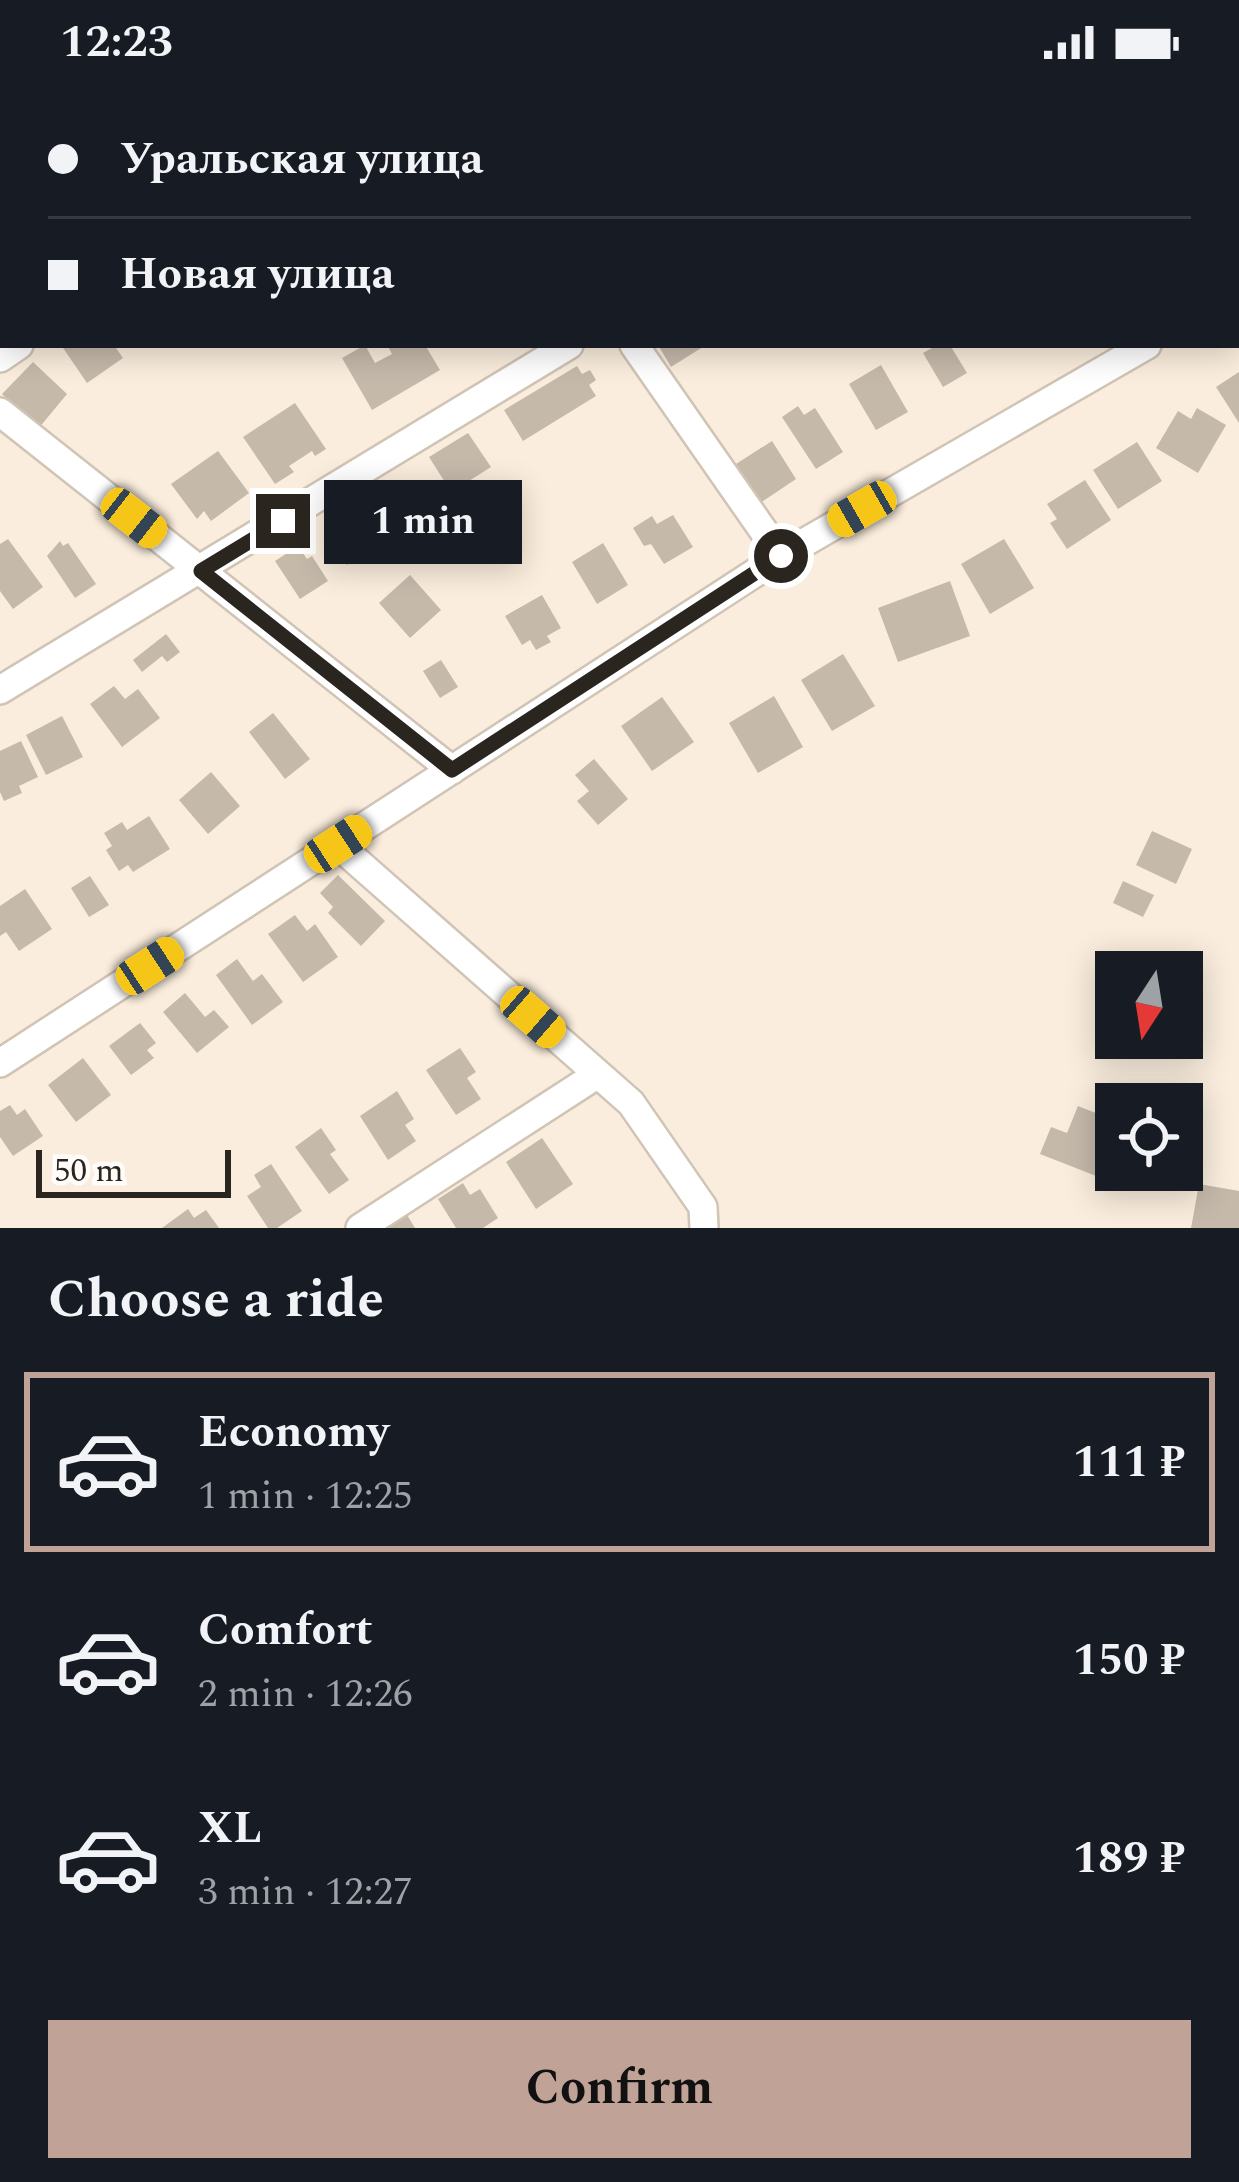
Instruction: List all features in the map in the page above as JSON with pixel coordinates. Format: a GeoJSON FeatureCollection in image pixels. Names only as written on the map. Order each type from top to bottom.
{"type":"FeatureCollection","features":[{"type":"Feature","properties":{"kind":"street"},"geometry":{"type":"LineString","coordinates":[[0,690],[564,348]]}},
{"type":"Feature","properties":{"kind":"street"},"geometry":{"type":"LineString","coordinates":[[636,348],[781,556]]}},
{"type":"Feature","properties":{"kind":"street"},"geometry":{"type":"LineString","coordinates":[[0,1063],[781,556],[1143,348]]}},
{"type":"Feature","properties":{"kind":"street"},"geometry":{"type":"LineString","coordinates":[[0,412],[452,770]]}},
{"type":"Feature","properties":{"kind":"street"},"geometry":{"type":"LineString","coordinates":[[338,844],[631,1103],[703,1207],[704,1228]]}},
{"type":"Feature","properties":{"kind":"street"},"geometry":{"type":"LineString","coordinates":[[360,1228],[598,1074]]}},
{"type":"Feature","properties":{"kind":"building"},"geometry":{"type":"Polygon","coordinates":[[[63,348],[116,348],[123,358],[87,383],[63,348]]]}},
{"type":"Feature","properties":{"kind":"building"},"geometry":{"type":"Polygon","coordinates":[[[367,348],[375,363],[392,354],[389,348],[427,348],[440,370],[372,410],[342,358],[367,348]]]}},
{"type":"Feature","properties":{"kind":"building"},"geometry":{"type":"Polygon","coordinates":[[[660,348],[701,348],[671,367],[660,348]]]}},
{"type":"Feature","properties":{"kind":"building"},"geometry":{"type":"Polygon","coordinates":[[[952,348],[967,373],[943,387],[923,353],[952,348]]]}},
{"type":"Feature","properties":{"kind":"building"},"geometry":{"type":"Polygon","coordinates":[[[33,362],[67,394],[38,429],[2,394],[33,362]]]}},
{"type":"Feature","properties":{"kind":"building"},"geometry":{"type":"Polygon","coordinates":[[[881,365],[908,412],[876,430],[849,384],[881,365]]]}},
{"type":"Feature","properties":{"kind":"building"},"geometry":{"type":"Polygon","coordinates":[[[577,366],[582,374],[590,370],[596,380],[589,385],[596,396],[523,441],[504,410],[577,366]]]}},
{"type":"Feature","properties":{"kind":"building"},"geometry":{"type":"Polygon","coordinates":[[[1239,372],[1239,423],[1216,387],[1239,372]]]}},
{"type":"Feature","properties":{"kind":"building"},"geometry":{"type":"Polygon","coordinates":[[[295,403],[326,449],[315,456],[312,451],[289,466],[294,472],[275,484],[243,437],[295,403]]]}},
{"type":"Feature","properties":{"kind":"building"},"geometry":{"type":"Polygon","coordinates":[[[798,406],[804,415],[815,408],[843,452],[816,469],[782,417],[798,406]]]}},
{"type":"Feature","properties":{"kind":"building"},"geometry":{"type":"Polygon","coordinates":[[[1197,408],[1226,425],[1198,473],[1156,448],[1178,411],[1191,419],[1197,408]]]}},
{"type":"Feature","properties":{"kind":"building"},"geometry":{"type":"Polygon","coordinates":[[[468,433],[491,467],[461,486],[457,481],[448,487],[429,457],[468,433]]]}},
{"type":"Feature","properties":{"kind":"building"},"geometry":{"type":"Polygon","coordinates":[[[772,441],[796,479],[760,503],[736,464],[772,441]]]}},
{"type":"Feature","properties":{"kind":"building"},"geometry":{"type":"Polygon","coordinates":[[[1137,442],[1162,481],[1118,509],[1093,470],[1137,442]]]}},
{"type":"Feature","properties":{"kind":"building"},"geometry":{"type":"Polygon","coordinates":[[[218,451],[249,493],[211,521],[204,511],[197,519],[171,484],[218,451]]]}},
{"type":"Feature","properties":{"kind":"building"},"geometry":{"type":"Polygon","coordinates":[[[1085,480],[1111,520],[1067,549],[1050,523],[1057,519],[1047,504],[1085,480]]]}},
{"type":"Feature","properties":{"kind":"building"},"geometry":{"type":"Polygon","coordinates":[[[381,495],[414,546],[389,561],[379,544],[347,565],[325,529],[381,495]]]}},
{"type":"Feature","properties":{"kind":"building"},"geometry":{"type":"Polygon","coordinates":[[[673,515],[693,547],[664,564],[633,528],[652,516],[657,524],[673,515]]]}},
{"type":"Feature","properties":{"kind":"building"},"geometry":{"type":"Polygon","coordinates":[[[8,539],[43,587],[13,609],[0,591],[0,544],[8,539]]]}},
{"type":"Feature","properties":{"kind":"building"},"geometry":{"type":"Polygon","coordinates":[[[1004,539],[1034,588],[990,614],[961,564],[1004,539]]]}},
{"type":"Feature","properties":{"kind":"building"},"geometry":{"type":"Polygon","coordinates":[[[60,541],[63,546],[68,543],[96,584],[75,598],[47,556],[60,541]]]}},
{"type":"Feature","properties":{"kind":"building"},"geometry":{"type":"Polygon","coordinates":[[[603,543],[628,585],[597,604],[572,562],[603,543]]]}},
{"type":"Feature","properties":{"kind":"building"},"geometry":{"type":"Polygon","coordinates":[[[298,546],[307,559],[312,556],[328,581],[300,599],[275,561],[298,546]]]}},
{"type":"Feature","properties":{"kind":"building"},"geometry":{"type":"Polygon","coordinates":[[[410,575],[441,610],[410,638],[379,603],[410,575]]]}},
{"type":"Feature","properties":{"kind":"building"},"geometry":{"type":"Polygon","coordinates":[[[950,581],[970,636],[898,662],[878,608],[950,581]]]}},
{"type":"Feature","properties":{"kind":"building"},"geometry":{"type":"Polygon","coordinates":[[[542,595],[561,628],[547,636],[551,642],[536,650],[530,640],[522,645],[505,616],[542,595]]]}},
{"type":"Feature","properties":{"kind":"building"},"geometry":{"type":"Polygon","coordinates":[[[166,634],[180,652],[167,662],[162,656],[142,672],[133,660],[166,634]]]}},
{"type":"Feature","properties":{"kind":"building"},"geometry":{"type":"Polygon","coordinates":[[[843,654],[875,706],[832,731],[801,680],[843,654]]]}},
{"type":"Feature","properties":{"kind":"building"},"geometry":{"type":"Polygon","coordinates":[[[441,660],[458,687],[440,698],[423,671],[441,660]]]}},
{"type":"Feature","properties":{"kind":"building"},"geometry":{"type":"Polygon","coordinates":[[[114,686],[125,699],[138,689],[160,718],[122,747],[90,704],[114,686]]]}},
{"type":"Feature","properties":{"kind":"building"},"geometry":{"type":"Polygon","coordinates":[[[774,696],[803,747],[758,773],[729,723],[774,696]]]}},
{"type":"Feature","properties":{"kind":"building"},"geometry":{"type":"Polygon","coordinates":[[[662,697],[694,742],[652,771],[621,726],[662,697]]]}},
{"type":"Feature","properties":{"kind":"building"},"geometry":{"type":"Polygon","coordinates":[[[273,713],[310,759],[285,779],[249,732],[273,713]]]}},
{"type":"Feature","properties":{"kind":"building"},"geometry":{"type":"Polygon","coordinates":[[[62,716],[83,757],[46,775],[26,735],[62,716]]]}},
{"type":"Feature","properties":{"kind":"building"},"geometry":{"type":"Polygon","coordinates":[[[21,741],[38,777],[19,786],[22,793],[4,801],[0,751],[21,741]]]}},
{"type":"Feature","properties":{"kind":"building"},"geometry":{"type":"Polygon","coordinates":[[[594,759],[628,799],[598,825],[577,801],[589,791],[575,775],[594,759]]]}},
{"type":"Feature","properties":{"kind":"building"},"geometry":{"type":"Polygon","coordinates":[[[211,772],[240,806],[208,834],[179,800],[211,772]]]}},
{"type":"Feature","properties":{"kind":"building"},"geometry":{"type":"Polygon","coordinates":[[[149,816],[170,849],[133,872],[128,865],[119,871],[106,850],[112,846],[104,833],[122,822],[127,830],[149,816]]]}},
{"type":"Feature","properties":{"kind":"building"},"geometry":{"type":"Polygon","coordinates":[[[1152,831],[1192,849],[1176,884],[1136,865],[1152,831]]]}},
{"type":"Feature","properties":{"kind":"building"},"geometry":{"type":"Polygon","coordinates":[[[338,875],[385,921],[361,946],[328,913],[333,907],[320,893],[338,875]]]}},
{"type":"Feature","properties":{"kind":"building"},"geometry":{"type":"Polygon","coordinates":[[[90,876],[109,905],[89,917],[71,888],[90,876]]]}},
{"type":"Feature","properties":{"kind":"building"},"geometry":{"type":"Polygon","coordinates":[[[1123,881],[1154,895],[1143,917],[1113,903],[1123,881]]]}},
{"type":"Feature","properties":{"kind":"building"},"geometry":{"type":"Polygon","coordinates":[[[25,889],[52,929],[19,951],[6,932],[0,936],[0,906],[25,889]]]}},
{"type":"Feature","properties":{"kind":"building"},"geometry":{"type":"Polygon","coordinates":[[[295,915],[307,931],[315,924],[338,957],[303,982],[268,934],[295,915]]]}},
{"type":"Feature","properties":{"kind":"building"},"geometry":{"type":"Polygon","coordinates":[[[237,959],[253,981],[262,974],[283,1002],[252,1025],[216,975],[237,959]]]}},
{"type":"Feature","properties":{"kind":"building"},"geometry":{"type":"Polygon","coordinates":[[[185,993],[205,1017],[214,1010],[229,1027],[197,1053],[163,1012],[185,993]]]}},
{"type":"Feature","properties":{"kind":"building"},"geometry":{"type":"Polygon","coordinates":[[[140,1023],[156,1043],[147,1050],[154,1058],[131,1075],[109,1046],[140,1023]]]}},
{"type":"Feature","properties":{"kind":"building"},"geometry":{"type":"Polygon","coordinates":[[[460,1048],[476,1072],[467,1078],[481,1099],[456,1115],[426,1070],[460,1048]]]}},
{"type":"Feature","properties":{"kind":"building"},"geometry":{"type":"Polygon","coordinates":[[[83,1058],[111,1095],[76,1122],[48,1085],[83,1058]]]}},
{"type":"Feature","properties":{"kind":"building"},"geometry":{"type":"Polygon","coordinates":[[[397,1091],[414,1119],[405,1125],[416,1141],[388,1160],[360,1116],[397,1091]]]}},
{"type":"Feature","properties":{"kind":"building"},"geometry":{"type":"Polygon","coordinates":[[[10,1105],[17,1115],[25,1109],[43,1136],[13,1156],[0,1137],[0,1111],[10,1105]]]}},
{"type":"Feature","properties":{"kind":"building"},"geometry":{"type":"Polygon","coordinates":[[[1078,1106],[1095,1113],[1095,1176],[1040,1154],[1051,1127],[1067,1133],[1078,1106]]]}},
{"type":"Feature","properties":{"kind":"building"},"geometry":{"type":"Polygon","coordinates":[[[321,1128],[336,1150],[330,1154],[349,1180],[329,1194],[295,1147],[321,1128]]]}},
{"type":"Feature","properties":{"kind":"building"},"geometry":{"type":"Polygon","coordinates":[[[542,1138],[573,1184],[536,1209],[506,1162],[542,1138]]]}},
{"type":"Feature","properties":{"kind":"building"},"geometry":{"type":"Polygon","coordinates":[[[271,1164],[302,1211],[277,1228],[268,1228],[247,1196],[261,1187],[254,1175],[271,1164]]]}},
{"type":"Feature","properties":{"kind":"building"},"geometry":{"type":"Polygon","coordinates":[[[463,1183],[470,1195],[480,1189],[498,1218],[483,1228],[456,1228],[438,1199],[463,1183]]]}},
{"type":"Feature","properties":{"kind":"building"},"geometry":{"type":"Polygon","coordinates":[[[1203,1185],[1239,1191],[1239,1228],[1191,1228],[1203,1185]]]}},
{"type":"Feature","properties":{"kind":"building"},"geometry":{"type":"Polygon","coordinates":[[[188,1209],[194,1218],[206,1210],[219,1228],[162,1228],[188,1209]]]}},
{"type":"Feature","properties":{"kind":"building"},"geometry":{"type":"Polygon","coordinates":[[[407,1215],[415,1228],[386,1228],[407,1215]]]}},
{"type":"Feature","properties":{"kind":"route"},"geometry":{"type":"LineString","coordinates":[[283,521],[201,571],[452,770],[781,556]]}}]}
